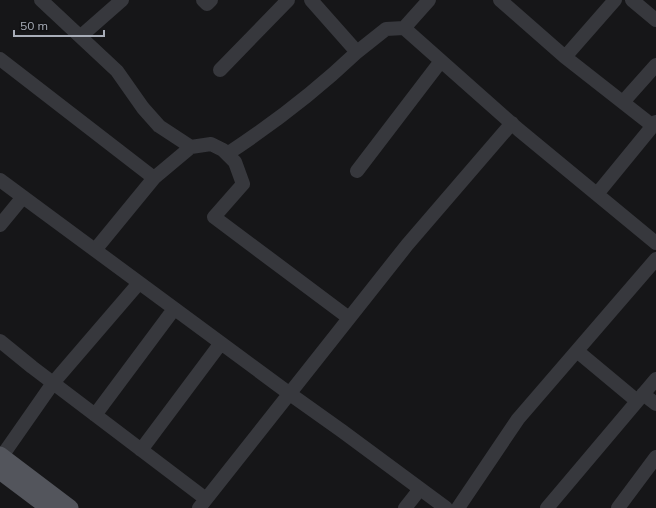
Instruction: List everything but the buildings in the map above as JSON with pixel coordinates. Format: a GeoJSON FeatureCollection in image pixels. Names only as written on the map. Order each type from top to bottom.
{"type":"FeatureCollection","features":[{"type":"Feature","properties":{"kind":"main road"},"geometry":{"type":"LineString","coordinates":[[1,461],[46,507]]}},
{"type":"Feature","properties":{"kind":"main road"},"geometry":{"type":"LineString","coordinates":[[1,461],[70,508]]}},
{"type":"Feature","properties":{"kind":"street"},"geometry":{"type":"LineString","coordinates":[[41,0],[117,71],[159,126],[192,148]]}},
{"type":"Feature","properties":{"kind":"street"},"geometry":{"type":"LineString","coordinates":[[81,36],[122,0]]}},
{"type":"Feature","properties":{"kind":"street"},"geometry":{"type":"LineString","coordinates":[[203,0],[207,4],[210,0]]}},
{"type":"Feature","properties":{"kind":"street"},"geometry":{"type":"LineString","coordinates":[[220,70],[288,0]]}},
{"type":"Feature","properties":{"kind":"street"},"geometry":{"type":"LineString","coordinates":[[311,0],[357,52]]}},
{"type":"Feature","properties":{"kind":"street"},"geometry":{"type":"LineString","coordinates":[[500,0],[565,57],[623,102],[655,124],[597,194]]}},
{"type":"Feature","properties":{"kind":"street"},"geometry":{"type":"LineString","coordinates":[[565,57],[615,0]]}},
{"type":"Feature","properties":{"kind":"street"},"geometry":{"type":"LineString","coordinates":[[632,0],[656,20]]}},
{"type":"Feature","properties":{"kind":"street"},"geometry":{"type":"LineString","coordinates":[[404,28],[425,1]]}},
{"type":"Feature","properties":{"kind":"street"},"geometry":{"type":"LineString","coordinates":[[227,154],[253,137],[324,82],[357,52],[386,29],[404,28],[512,123],[656,243]]}},
{"type":"Feature","properties":{"kind":"street"},"geometry":{"type":"LineString","coordinates":[[0,59],[154,178]]}},
{"type":"Feature","properties":{"kind":"street"},"geometry":{"type":"LineString","coordinates":[[357,171],[441,60]]}},
{"type":"Feature","properties":{"kind":"street"},"geometry":{"type":"LineString","coordinates":[[623,102],[656,65]]}},
{"type":"Feature","properties":{"kind":"street"},"geometry":{"type":"LineString","coordinates":[[0,341],[141,450],[203,503],[406,246],[512,123]]}},
{"type":"Feature","properties":{"kind":"street"},"geometry":{"type":"LineString","coordinates":[[95,250],[154,178],[192,148],[212,144],[223,150],[235,162],[243,184],[214,217],[349,318]]}},
{"type":"Feature","properties":{"kind":"street"},"geometry":{"type":"LineString","coordinates":[[0,180],[446,508]]}},
{"type":"Feature","properties":{"kind":"street"},"geometry":{"type":"LineString","coordinates":[[0,225],[23,197]]}},
{"type":"Feature","properties":{"kind":"street"},"geometry":{"type":"LineString","coordinates":[[458,508],[518,420],[656,259]]}},
{"type":"Feature","properties":{"kind":"street"},"geometry":{"type":"LineString","coordinates":[[1,461],[53,383],[139,283]]}},
{"type":"Feature","properties":{"kind":"street"},"geometry":{"type":"LineString","coordinates":[[95,415],[174,309]]}},
{"type":"Feature","properties":{"kind":"street"},"geometry":{"type":"LineString","coordinates":[[141,450],[221,343]]}},
{"type":"Feature","properties":{"kind":"street"},"geometry":{"type":"LineString","coordinates":[[577,351],[640,398],[656,404]]}},
{"type":"Feature","properties":{"kind":"street"},"geometry":{"type":"LineString","coordinates":[[547,508],[656,379]]}},
{"type":"Feature","properties":{"kind":"street"},"geometry":{"type":"LineString","coordinates":[[618,508],[656,457]]}},
{"type":"Feature","properties":{"kind":"street"},"geometry":{"type":"LineString","coordinates":[[405,508],[420,489]]}}]}
